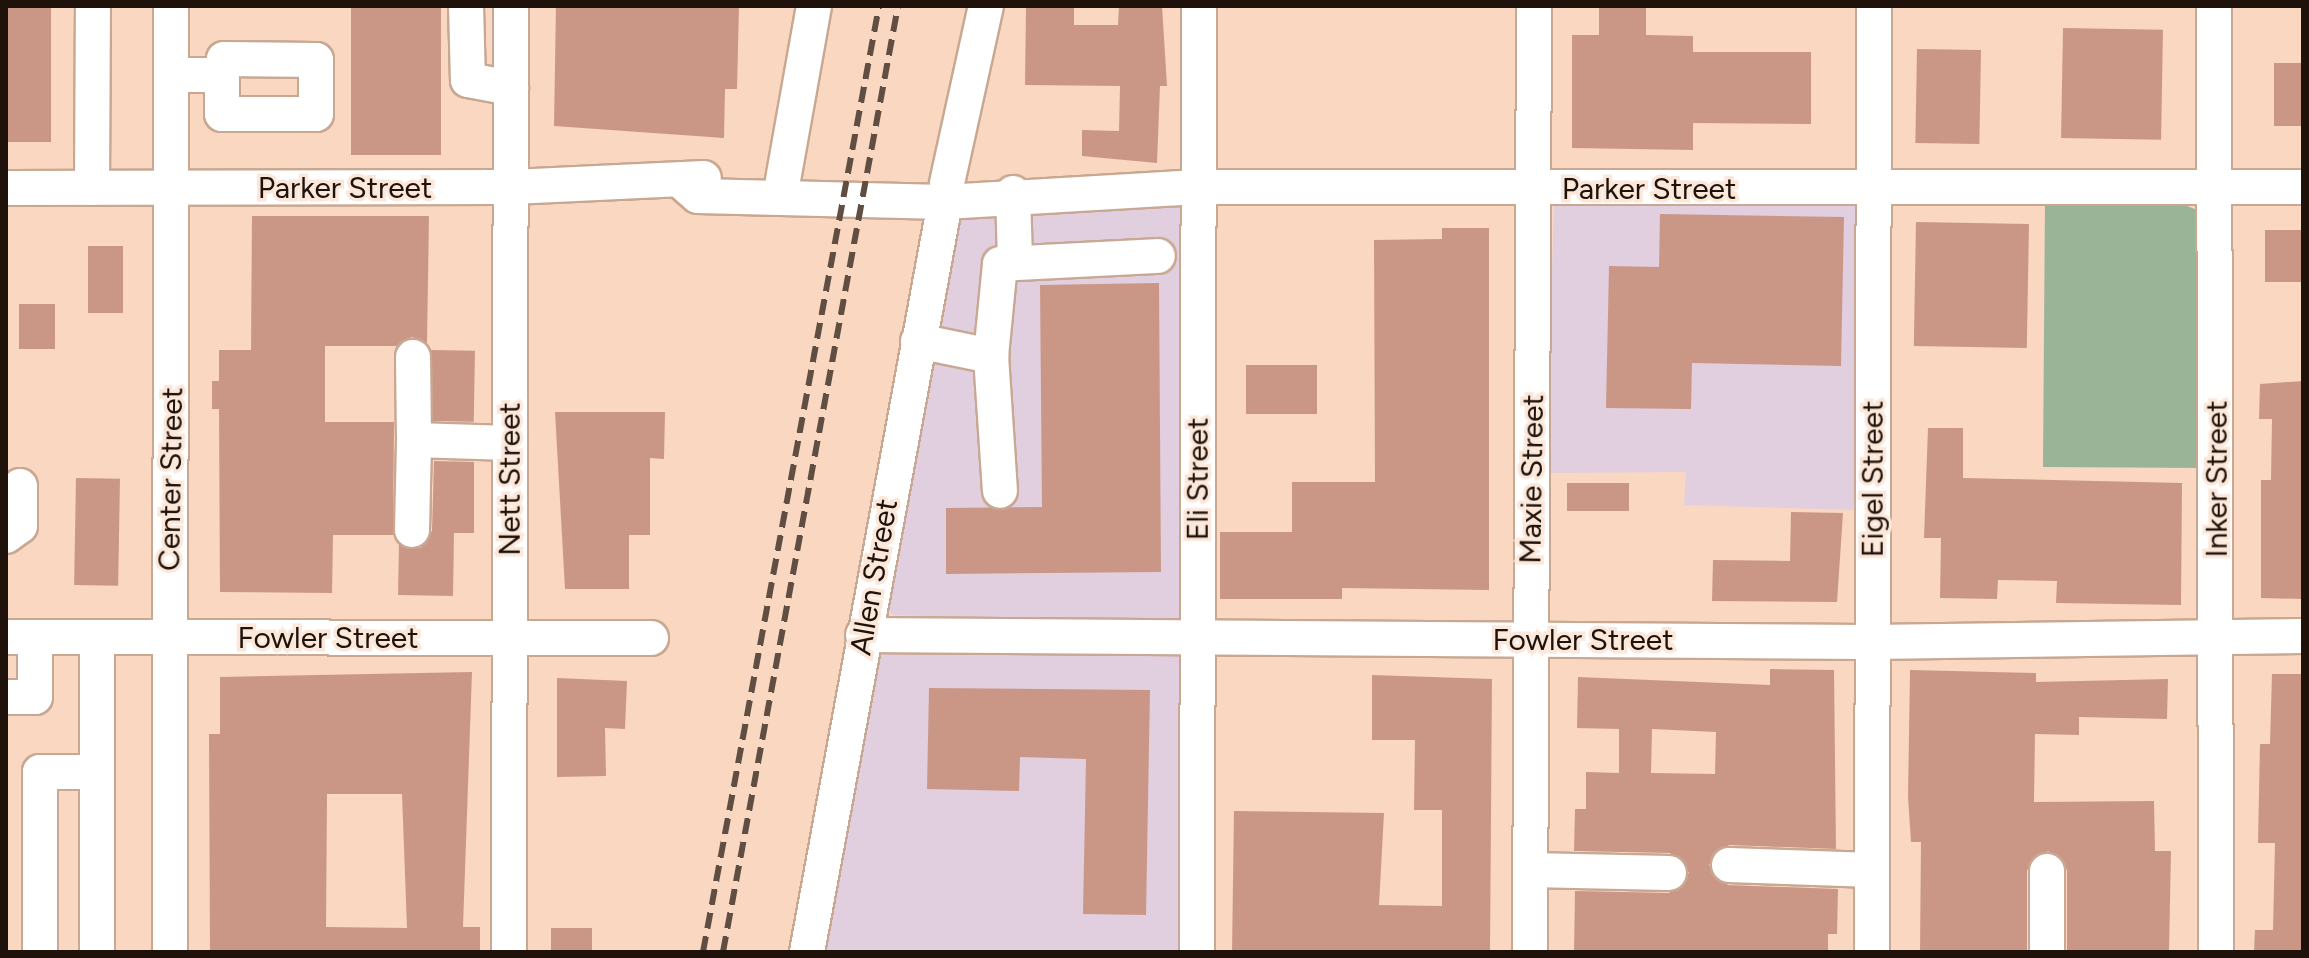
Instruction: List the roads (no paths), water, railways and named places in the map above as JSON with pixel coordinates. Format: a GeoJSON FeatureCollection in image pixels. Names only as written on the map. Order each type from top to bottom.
{"type":"FeatureCollection","features":[{"type":"Feature","properties":{"kind":"street"},"geometry":{"type":"LineString","coordinates":[[92,188],[93,6]]}},
{"type":"Feature","properties":{"kind":"street","name":"Center Street"},"geometry":{"type":"LineString","coordinates":[[170,952],[168,637],[175,188],[171,6]]}},
{"type":"Feature","properties":{"kind":"street"},"geometry":{"type":"LineString","coordinates":[[466,6],[468,80],[479,88],[511,88]]}},
{"type":"Feature","properties":{"kind":"street","name":"Nett Street"},"geometry":{"type":"LineString","coordinates":[[509,952],[511,6]]}},
{"type":"Feature","properties":{"kind":"street"},"geometry":{"type":"LineString","coordinates":[[783,180],[814,6]]}},
{"type":"Feature","properties":{"kind":"street","name":"Allen Street"},"geometry":{"type":"LineString","coordinates":[[807,952],[946,193],[986,6]]}},
{"type":"Feature","properties":{"kind":"street","name":"Eli Street"},"geometry":{"type":"LineString","coordinates":[[1197,952],[1199,6]]}},
{"type":"Feature","properties":{"kind":"street","name":"Maxie Street"},"geometry":{"type":"LineString","coordinates":[[1530,952],[1534,6]]}},
{"type":"Feature","properties":{"kind":"street","name":"Eigel Street"},"geometry":{"type":"LineString","coordinates":[[1872,952],[1874,6]]}},
{"type":"Feature","properties":{"kind":"street","name":"Inker Street"},"geometry":{"type":"LineString","coordinates":[[2214,6],[2217,187],[2216,952]]}},
{"type":"Feature","properties":{"kind":"street"},"geometry":{"type":"LineString","coordinates":[[172,75],[222,75]]}},
{"type":"Feature","properties":{"kind":"street","name":"Parker Street"},"geometry":{"type":"LineString","coordinates":[[6,188],[512,187],[684,184],[697,177],[783,180],[946,193]]}},
{"type":"Feature","properties":{"kind":"street","name":"Parker Street"},"geometry":{"type":"LineString","coordinates":[[684,184],[698,196],[1004,193],[1199,187],[1874,190],[2303,187]]}},
{"type":"Feature","properties":{"kind":"street"},"geometry":{"type":"LineString","coordinates":[[1004,193],[1015,262]]}},
{"type":"Feature","properties":{"kind":"street"},"geometry":{"type":"LineString","coordinates":[[1000,491],[991,356],[1000,264],[1158,256]]}},
{"type":"Feature","properties":{"kind":"street"},"geometry":{"type":"LineString","coordinates":[[918,341],[991,356]]}},
{"type":"Feature","properties":{"kind":"street"},"geometry":{"type":"LineString","coordinates":[[412,530],[413,357]]}},
{"type":"Feature","properties":{"kind":"street"},"geometry":{"type":"LineString","coordinates":[[414,440],[510,443]]}},
{"type":"Feature","properties":{"kind":"street"},"geometry":{"type":"LineString","coordinates":[[6,536],[20,526],[20,486]]}},
{"type":"Feature","properties":{"kind":"street","name":"Fowler Street"},"geometry":{"type":"LineString","coordinates":[[863,635],[1197,640],[1872,642],[2303,636]]}},
{"type":"Feature","properties":{"kind":"street"},"geometry":{"type":"LineString","coordinates":[[6,697],[35,697],[20,637]]}},
{"type":"Feature","properties":{"kind":"street","name":"Fowler Street"},"geometry":{"type":"LineString","coordinates":[[20,637],[651,638]]}},
{"type":"Feature","properties":{"kind":"street"},"geometry":{"type":"LineString","coordinates":[[97,637],[97,952]]}},
{"type":"Feature","properties":{"kind":"street"},"geometry":{"type":"LineString","coordinates":[[40,952],[40,772],[97,772]]}},
{"type":"Feature","properties":{"kind":"street"},"geometry":{"type":"LineString","coordinates":[[1729,865],[1872,870]]}},
{"type":"Feature","properties":{"kind":"street"},"geometry":{"type":"LineString","coordinates":[[1530,870],[1669,873]]}},
{"type":"Feature","properties":{"kind":"street"},"geometry":{"type":"LineString","coordinates":[[2047,871],[2047,952]]}},
{"type":"Feature","properties":{"kind":"railway"},"geometry":{"type":"LineString","coordinates":[[703,952],[879,6]]}},
{"type":"Feature","properties":{"kind":"railway"},"geometry":{"type":"LineString","coordinates":[[723,952],[898,6]]}}]}
